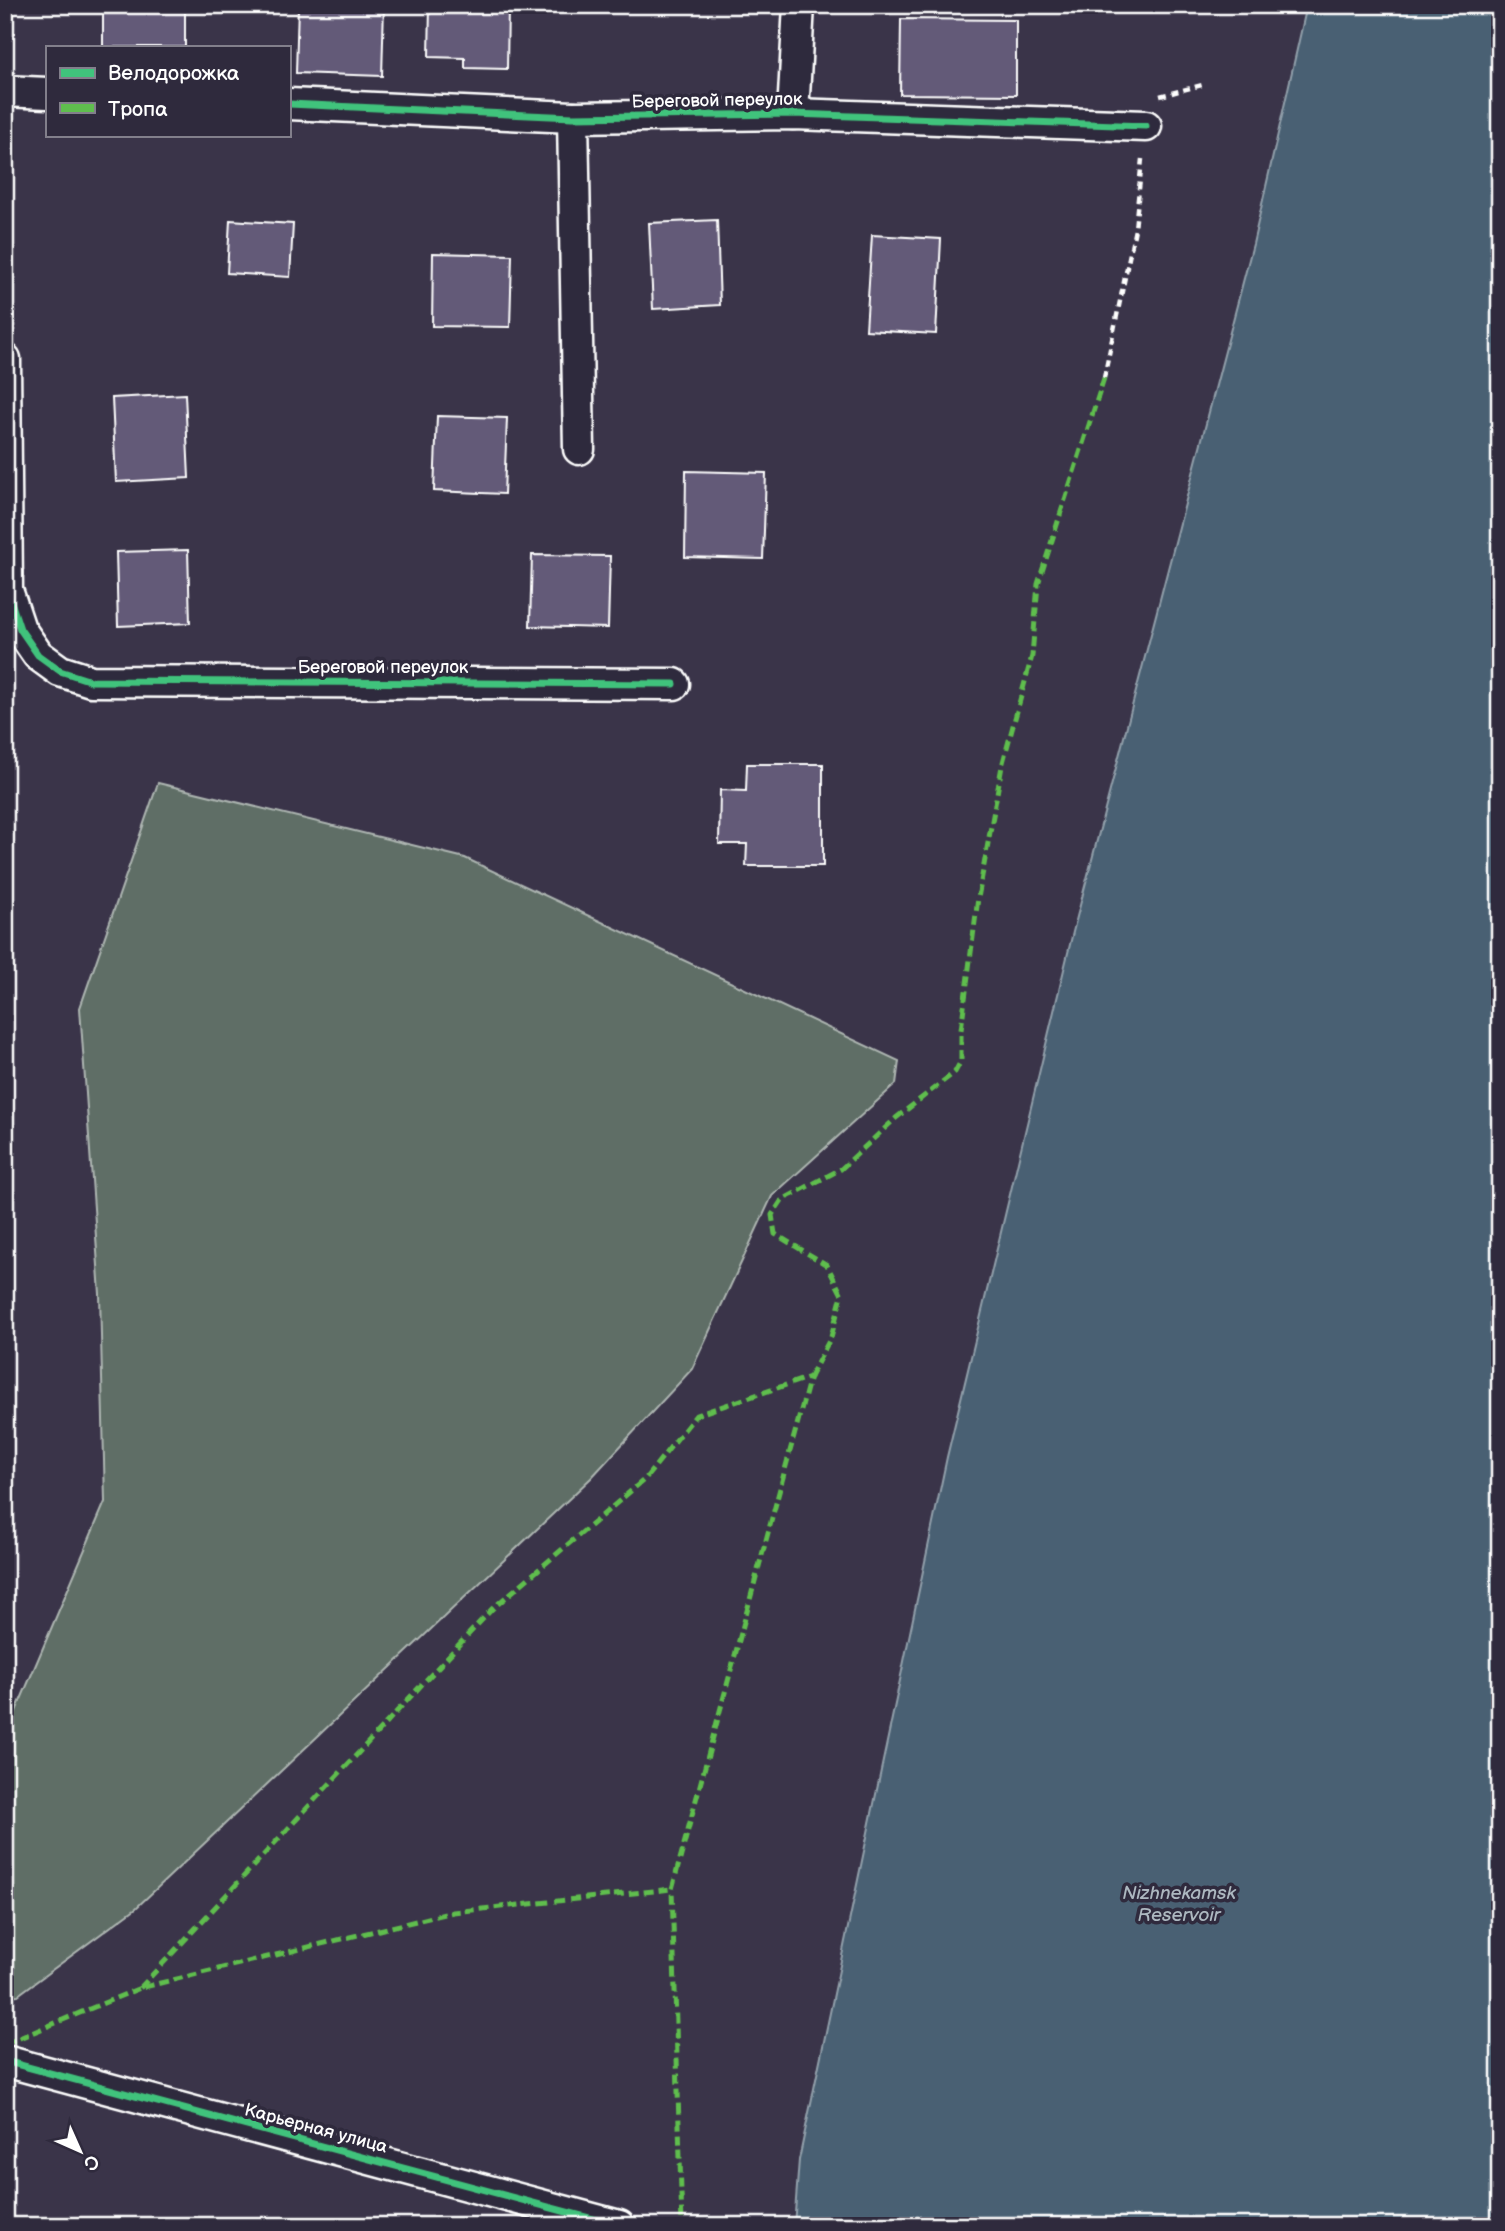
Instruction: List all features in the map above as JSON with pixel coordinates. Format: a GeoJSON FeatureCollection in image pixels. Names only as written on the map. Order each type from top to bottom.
{"type":"FeatureCollection","features":[{"type":"Feature","properties":{"kind":"street"},"geometry":{"type":"LineString","coordinates":[[793,114],[799,5]]}},
{"type":"Feature","properties":{"kind":"street"},"geometry":{"type":"LineString","coordinates":[[5,91],[46,93]]}},
{"type":"Feature","properties":{"kind":"street","name":"Береговой переулок"},"geometry":{"type":"LineString","coordinates":[[290,104],[573,117],[793,114],[1146,126]]}},
{"type":"Feature","properties":{"kind":"street"},"geometry":{"type":"LineString","coordinates":[[573,117],[579,449]]}},
{"type":"Feature","properties":{"kind":"street","name":"Береговой переулок"},"geometry":{"type":"LineString","coordinates":[[5,359],[7,590],[20,629],[38,654],[60,671],[91,681],[674,684]]}},
{"type":"Feature","properties":{"kind":"street","name":"Карьерная улица"},"geometry":{"type":"LineString","coordinates":[[5,2061],[619,2226]]}},
{"type":"Feature","properties":{"kind":"path"},"geometry":{"type":"LineString","coordinates":[[1104,378],[1135,229],[1148,100],[1202,85]]}},
{"type":"Feature","properties":{"kind":"green space"},"geometry":{"type":"Polygon","coordinates":[[[158,783],[465,858],[899,1061],[896,1084],[772,1196],[692,1369],[591,1478],[136,1908],[18,1995],[5,1996],[5,1737],[105,1502],[100,1294],[80,1008],[158,783]]]}},
{"type":"Feature","properties":{"kind":"water","name":"Nizhnekamsk Reservoir"},"geometry":{"type":"Polygon","coordinates":[[[1307,5],[1500,5],[1500,2226],[794,2226],[799,2160],[947,1457],[1073,932],[1253,244],[1307,5]]]}},
{"type":"Feature","properties":{"kind":"building"},"geometry":{"type":"Polygon","coordinates":[[[103,5],[185,5],[185,46],[103,46],[103,5]]]}},
{"type":"Feature","properties":{"kind":"building"},"geometry":{"type":"Polygon","coordinates":[[[298,5],[384,5],[382,76],[296,73],[298,5]]]}},
{"type":"Feature","properties":{"kind":"building"},"geometry":{"type":"Polygon","coordinates":[[[430,5],[508,5],[507,69],[465,68],[465,58],[429,57],[430,5]]]}},
{"type":"Feature","properties":{"kind":"building"},"geometry":{"type":"Polygon","coordinates":[[[901,19],[1016,20],[1016,95],[900,94],[901,19]]]}},
{"type":"Feature","properties":{"kind":"building"},"geometry":{"type":"Polygon","coordinates":[[[230,220],[293,224],[290,277],[227,273],[230,220]]]}},
{"type":"Feature","properties":{"kind":"building"},"geometry":{"type":"Polygon","coordinates":[[[717,220],[720,305],[653,309],[649,223],[717,220]]]}},
{"type":"Feature","properties":{"kind":"building"},"geometry":{"type":"Polygon","coordinates":[[[872,235],[941,239],[936,334],[866,330],[872,235]]]}},
{"type":"Feature","properties":{"kind":"building"},"geometry":{"type":"Polygon","coordinates":[[[433,253],[512,255],[510,327],[432,326],[433,253]]]}},
{"type":"Feature","properties":{"kind":"building"},"geometry":{"type":"Polygon","coordinates":[[[185,394],[189,478],[116,482],[112,398],[185,394]]]}},
{"type":"Feature","properties":{"kind":"building"},"geometry":{"type":"Polygon","coordinates":[[[437,416],[507,418],[504,494],[434,491],[437,416]]]}},
{"type":"Feature","properties":{"kind":"building"},"geometry":{"type":"Polygon","coordinates":[[[686,471],[766,473],[763,559],[685,557],[686,471]]]}},
{"type":"Feature","properties":{"kind":"building"},"geometry":{"type":"Polygon","coordinates":[[[188,550],[190,623],[118,626],[116,552],[188,550]]]}},
{"type":"Feature","properties":{"kind":"building"},"geometry":{"type":"Polygon","coordinates":[[[532,555],[610,556],[608,628],[530,626],[532,555]]]}},
{"type":"Feature","properties":{"kind":"building"},"geometry":{"type":"Polygon","coordinates":[[[747,764],[823,764],[823,866],[746,866],[747,844],[719,844],[720,790],[746,791],[747,764]]]}},
{"type":"Feature","properties":{"kind":"marked path"},"geometry":{"type":"LineString","coordinates":[[810,1377],[831,1337],[842,1295],[827,1265],[775,1234],[772,1215],[782,1200],[841,1169],[896,1118],[955,1072],[961,1061],[961,1030],[978,898],[1002,766],[1032,656],[1038,584],[1104,378]]}},
{"type":"Feature","properties":{"kind":"marked path"},"geometry":{"type":"LineString","coordinates":[[140,1988],[492,1609],[645,1479],[696,1415],[810,1377],[672,1889],[682,2226]]}},
{"type":"Feature","properties":{"kind":"marked path"},"geometry":{"type":"LineString","coordinates":[[5,2044],[140,1988],[453,1912],[672,1889]]}},
{"type":"Feature","properties":{"kind":"cycle path"},"geometry":{"type":"LineString","coordinates":[[290,104],[573,117],[793,114],[1146,126]]}},
{"type":"Feature","properties":{"kind":"cycle path"},"geometry":{"type":"LineString","coordinates":[[5,359],[7,590],[20,629],[38,655],[60,671],[91,681],[674,684]]}},
{"type":"Feature","properties":{"kind":"cycle path"},"geometry":{"type":"LineString","coordinates":[[5,2061],[619,2226]]}}]}
